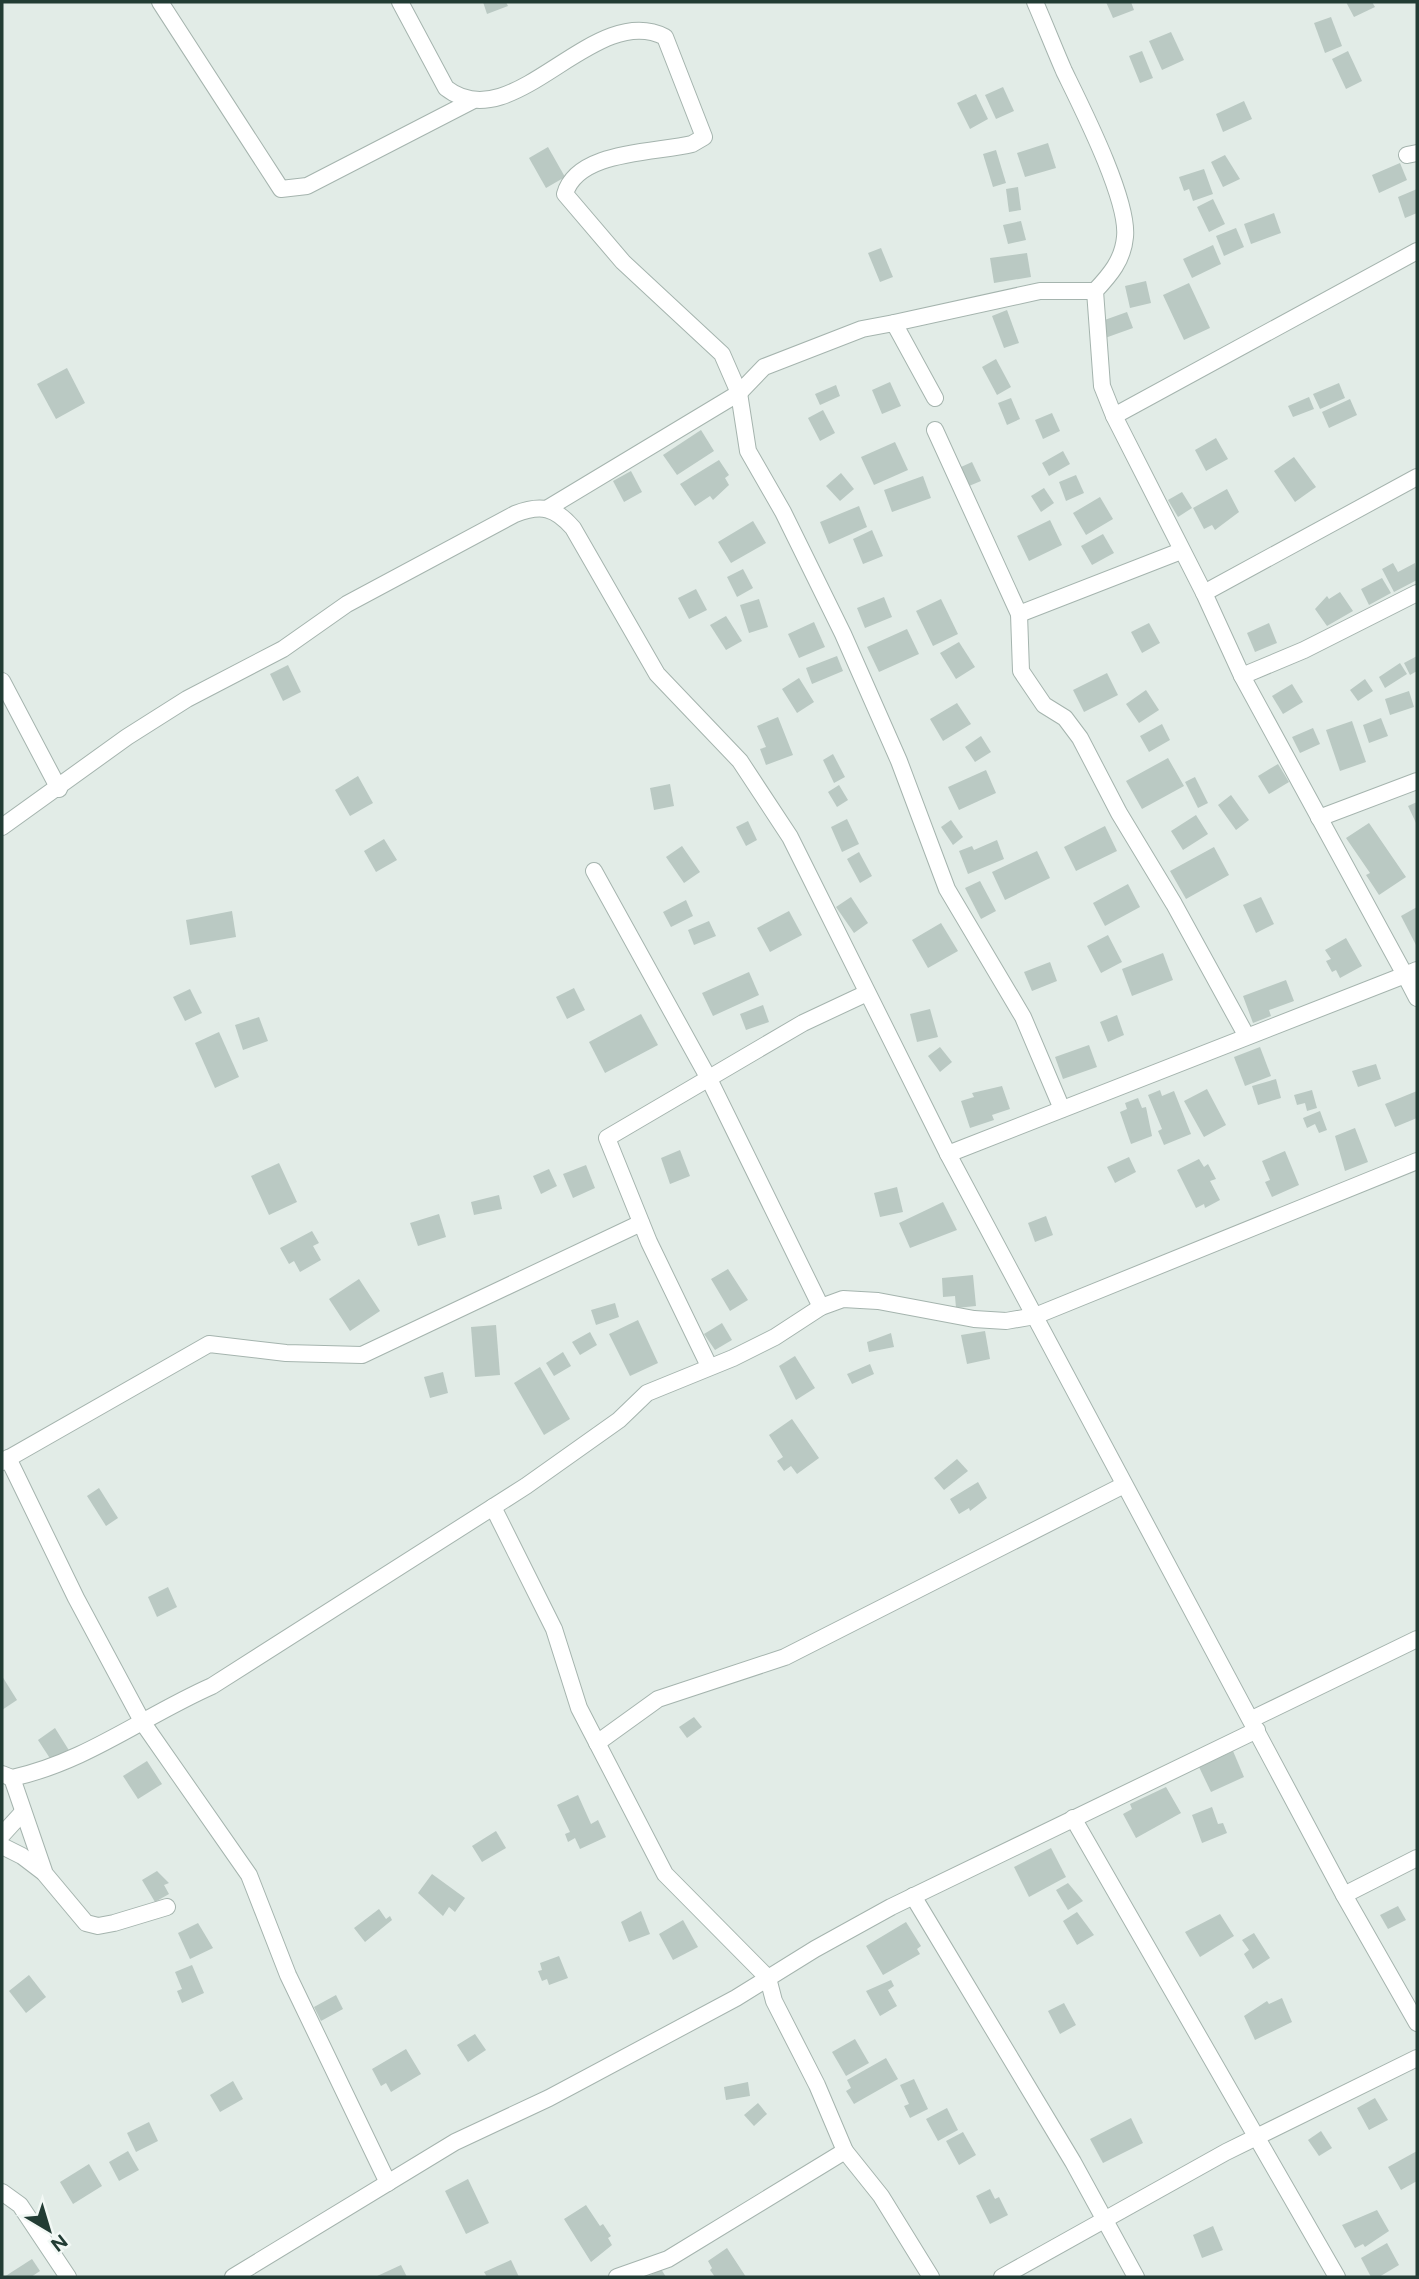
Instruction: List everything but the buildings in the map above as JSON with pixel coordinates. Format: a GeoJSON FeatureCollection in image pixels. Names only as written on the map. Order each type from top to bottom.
{"type":"FeatureCollection","features":[{"type":"Feature","properties":{"kind":"street"},"geometry":{"type":"LineString","coordinates":[[160,2],[281,189],[307,186],[472,101]]}},
{"type":"Feature","properties":{"kind":"street"},"geometry":{"type":"LineString","coordinates":[[400,2],[446,88],[457,97],[472,101],[491,99],[517,89],[615,33],[642,28],[666,37],[704,137],[692,144],[590,164],[573,178],[565,194],[622,262],[722,354],[739,393],[748,451],[783,512],[843,634],[899,761],[947,889],[1023,1017],[1062,1109]]}},
{"type":"Feature","properties":{"kind":"street"},"geometry":{"type":"LineString","coordinates":[[548,508],[739,393],[764,367],[862,329],[1040,291],[1094,291],[1112,273],[1122,256],[1126,234],[1120,205],[1083,107],[1035,2]]}},
{"type":"Feature","properties":{"kind":"street"},"geometry":{"type":"LineString","coordinates":[[1114,416],[1417,251]]}},
{"type":"Feature","properties":{"kind":"street"},"geometry":{"type":"LineString","coordinates":[[1094,291],[1102,386],[1114,416],[1242,676],[1319,818],[1411,972],[1417,998]]}},
{"type":"Feature","properties":{"kind":"street"},"geometry":{"type":"LineString","coordinates":[[894,323],[935,398]]}},
{"type":"Feature","properties":{"kind":"street"},"geometry":{"type":"LineString","coordinates":[[935,430],[1019,614],[1021,671],[1044,705],[1065,718],[1080,738],[1246,1035]]}},
{"type":"Feature","properties":{"kind":"street"},"geometry":{"type":"LineString","coordinates":[[1203,593],[1417,477]]}},
{"type":"Feature","properties":{"kind":"street"},"geometry":{"type":"LineString","coordinates":[[2,827],[137,731],[187,699],[283,649],[347,604],[515,514],[535,507],[548,508],[562,515],[573,528],[657,674],[740,761],[790,836],[948,1154],[1344,1895],[1417,2023]]}},
{"type":"Feature","properties":{"kind":"street"},"geometry":{"type":"LineString","coordinates":[[1019,614],[1181,551]]}},
{"type":"Feature","properties":{"kind":"street"},"geometry":{"type":"LineString","coordinates":[[1242,676],[1304,650],[1417,593]]}},
{"type":"Feature","properties":{"kind":"street"},"geometry":{"type":"LineString","coordinates":[[2,681],[59,789]]}},
{"type":"Feature","properties":{"kind":"street"},"geometry":{"type":"LineString","coordinates":[[1319,818],[1417,781]]}},
{"type":"Feature","properties":{"kind":"street"},"geometry":{"type":"LineString","coordinates":[[594,871],[709,1079],[821,1307]]}},
{"type":"Feature","properties":{"kind":"street"},"geometry":{"type":"LineString","coordinates":[[948,1154],[1411,972]]}},
{"type":"Feature","properties":{"kind":"street"},"geometry":{"type":"LineString","coordinates":[[709,1366],[641,1223],[607,1138],[803,1023],[867,993]]}},
{"type":"Feature","properties":{"kind":"street"},"geometry":{"type":"LineString","coordinates":[[45,1874],[7,1776],[76,1759],[173,1704],[212,1686],[493,1507],[619,1420],[647,1393],[775,1337],[821,1307],[843,1299],[878,1301],[974,1319],[1006,1321],[1035,1316],[1417,1161]]}},
{"type":"Feature","properties":{"kind":"street"},"geometry":{"type":"LineString","coordinates":[[388,2183],[288,1975],[249,1875],[143,1723],[5,1460],[209,1344],[286,1353],[362,1355],[641,1223]]}},
{"type":"Feature","properties":{"kind":"street"},"geometry":{"type":"LineString","coordinates":[[597,1743],[658,1699],[785,1657],[1124,1485]]}},
{"type":"Feature","properties":{"kind":"street"},"geometry":{"type":"LineString","coordinates":[[493,1507],[554,1629],[579,1708],[665,1874],[768,1978],[774,2001],[817,2085],[845,2151],[881,2196],[931,2277]]}},
{"type":"Feature","properties":{"kind":"street"},"geometry":{"type":"LineString","coordinates":[[233,2277],[455,2142],[549,2098],[913,1896],[1073,1818],[1417,1639]]}},
{"type":"Feature","properties":{"kind":"street"},"geometry":{"type":"LineString","coordinates":[[2,1835],[23,1812]]}},
{"type":"Feature","properties":{"kind":"street"},"geometry":{"type":"LineString","coordinates":[[1073,1818],[1337,2277]]}},
{"type":"Feature","properties":{"kind":"street"},"geometry":{"type":"LineString","coordinates":[[2,1846],[22,1856],[45,1874],[86,1923],[98,1926],[114,1923],[167,1907]]}},
{"type":"Feature","properties":{"kind":"street"},"geometry":{"type":"LineString","coordinates":[[1344,1895],[1417,1858]]}},
{"type":"Feature","properties":{"kind":"street"},"geometry":{"type":"LineString","coordinates":[[913,1896],[1105,2219],[1136,2277]]}},
{"type":"Feature","properties":{"kind":"street"},"geometry":{"type":"LineString","coordinates":[[1002,2277],[1258,2136],[1417,2059]]}},
{"type":"Feature","properties":{"kind":"street"},"geometry":{"type":"LineString","coordinates":[[617,2277],[668,2259],[845,2151]]}},
{"type":"Feature","properties":{"kind":"street"},"geometry":{"type":"LineString","coordinates":[[2,2192],[20,2206],[68,2277]]}}]}
